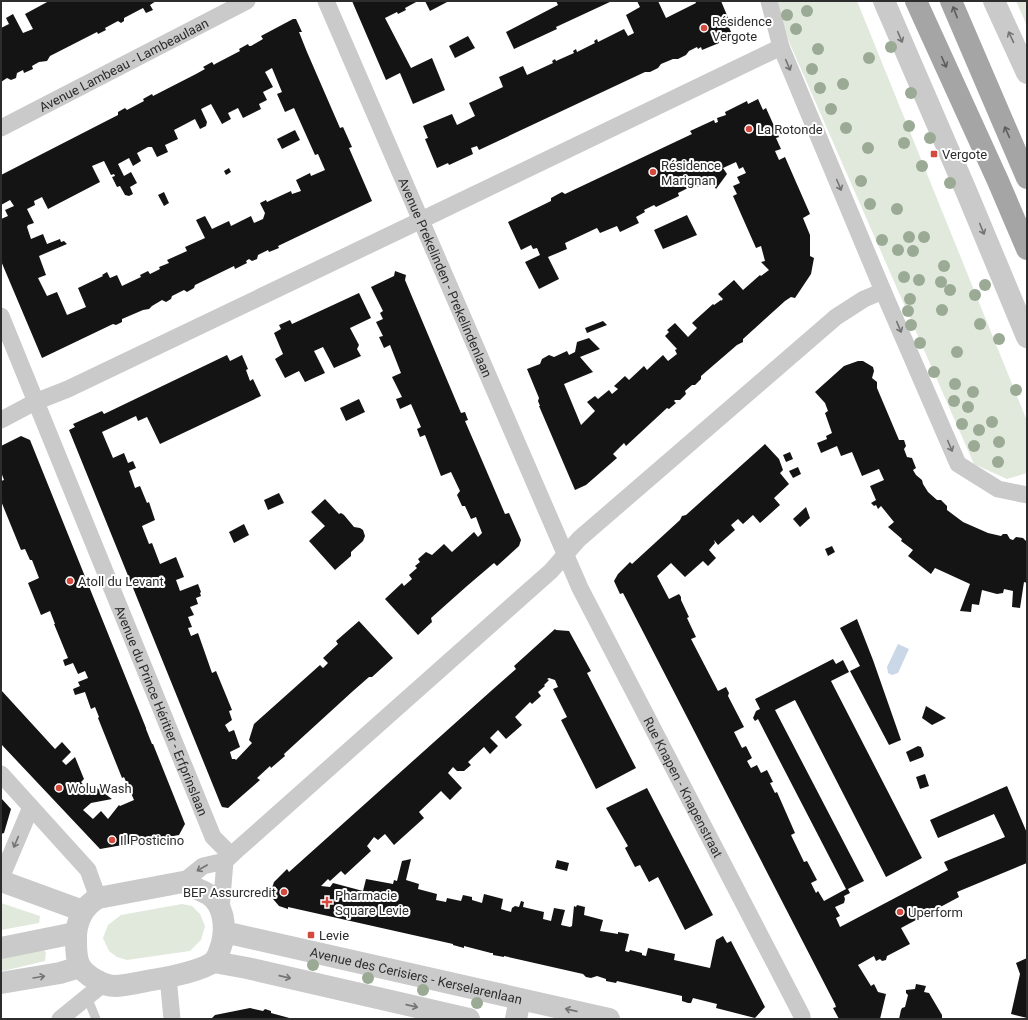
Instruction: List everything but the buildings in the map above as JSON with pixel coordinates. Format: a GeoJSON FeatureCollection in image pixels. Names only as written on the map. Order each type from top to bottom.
{"type":"FeatureCollection","features":[{"type":"Feature","properties":{"kind":"main road"},"geometry":{"type":"LineString","coordinates":[[916,1],[998,181],[1027,249]]}},
{"type":"Feature","properties":{"kind":"main road"},"geometry":{"type":"LineString","coordinates":[[951,1],[1027,178]]}},
{"type":"Feature","properties":{"kind":"street","name":"Avenue Lambeau - Lambeaulaan"},"geometry":{"type":"LineString","coordinates":[[1,128],[247,1]]}},
{"type":"Feature","properties":{"kind":"street","name":"Avenue Prekelinden - Prekelindenlaan"},"geometry":{"type":"LineString","coordinates":[[326,1],[566,554]]}},
{"type":"Feature","properties":{"kind":"street"},"geometry":{"type":"LineString","coordinates":[[769,1],[781,47],[883,291],[958,464],[998,489],[1027,495]]}},
{"type":"Feature","properties":{"kind":"street"},"geometry":{"type":"LineString","coordinates":[[884,1],[1027,337]]}},
{"type":"Feature","properties":{"kind":"street"},"geometry":{"type":"LineString","coordinates":[[994,1],[1027,73]]}},
{"type":"Feature","properties":{"kind":"street"},"geometry":{"type":"LineString","coordinates":[[1,420],[35,402],[68,389],[781,47]]}},
{"type":"Feature","properties":{"kind":"street"},"geometry":{"type":"LineString","coordinates":[[1,881],[91,904],[183,882],[203,866],[228,858],[545,577],[578,539],[836,317],[864,299],[883,291]]}},
{"type":"Feature","properties":{"kind":"street","name":"Avenue du Prince Héritier - Erfprinslaan"},"geometry":{"type":"LineString","coordinates":[[1,316],[213,837],[228,858]]}},
{"type":"Feature","properties":{"kind":"street","name":"Rue Knapen - Knapenstraat"},"geometry":{"type":"LineString","coordinates":[[566,554],[580,588],[802,1016],[802,1019]]}},
{"type":"Feature","properties":{"kind":"street"},"geometry":{"type":"LineString","coordinates":[[1,774],[88,870],[91,904],[75,933],[76,950],[80,966],[95,990]]}},
{"type":"Feature","properties":{"kind":"street"},"geometry":{"type":"LineString","coordinates":[[1,878],[31,806]]}},
{"type":"Feature","properties":{"kind":"street"},"geometry":{"type":"LineString","coordinates":[[214,962],[220,951],[224,932],[224,921],[221,910],[228,858]]}},
{"type":"Feature","properties":{"kind":"street"},"geometry":{"type":"LineString","coordinates":[[183,882],[209,895],[221,910]]}},
{"type":"Feature","properties":{"kind":"street","name":"Avenue des Cerisiers - Kerselarenlaan"},"geometry":{"type":"LineString","coordinates":[[224,932],[518,1009],[609,1019]]}},
{"type":"Feature","properties":{"kind":"street"},"geometry":{"type":"LineString","coordinates":[[1,948],[75,933]]}},
{"type":"Feature","properties":{"kind":"street"},"geometry":{"type":"LineString","coordinates":[[60,1019],[95,990],[168,977],[189,972],[214,962],[248,968],[469,1019]]}},
{"type":"Feature","properties":{"kind":"street"},"geometry":{"type":"LineString","coordinates":[[1,983],[60,974],[80,966]]}},
{"type":"Feature","properties":{"kind":"street"},"geometry":{"type":"LineString","coordinates":[[168,977],[172,1019]]}},
{"type":"Feature","properties":{"kind":"lane"},"geometry":{"type":"LineString","coordinates":[[95,990],[96,1019]]}},
{"type":"Feature","properties":{"kind":"shaded area"},"geometry":{"type":"Polygon","coordinates":[[[778,1],[857,1],[1027,421],[1027,473],[1007,479],[974,464],[776,12],[778,1]]]}},
{"type":"Feature","properties":{"kind":"shaded area"},"geometry":{"type":"Polygon","coordinates":[[[1016,1],[1027,1],[1027,26],[1016,1]]]}},
{"type":"Feature","properties":{"kind":"shaded area"},"geometry":{"type":"Polygon","coordinates":[[[1,903],[40,916],[39,923],[1,930],[1,903]]]}},
{"type":"Feature","properties":{"kind":"shaded area"},"geometry":{"type":"Polygon","coordinates":[[[182,904],[192,906],[200,914],[205,926],[201,940],[190,951],[127,960],[117,957],[109,951],[103,938],[108,925],[121,915],[182,904]]]}},
{"type":"Feature","properties":{"kind":"shaded area"},"geometry":{"type":"Polygon","coordinates":[[[42,947],[46,953],[45,961],[3,971],[1,968],[1,956],[42,947]]]}},
{"type":"Feature","properties":{"kind":"water"},"geometry":{"type":"Polygon","coordinates":[[[898,644],[909,649],[898,673],[892,675],[888,673],[887,667],[898,644]]]}},
{"type":"Feature","properties":{"kind":"place","name":"Résidence Vergote"},"geometry":{"type":"Point","coordinates":[704,28]}},
{"type":"Feature","properties":{"kind":"place","name":"La Rotonde"},"geometry":{"type":"Point","coordinates":[749,129]}},
{"type":"Feature","properties":{"kind":"place","name":"Vergote"},"geometry":{"type":"Point","coordinates":[934,154]}},
{"type":"Feature","properties":{"kind":"place","name":"Résidence Marignan"},"geometry":{"type":"Point","coordinates":[653,172]}},
{"type":"Feature","properties":{"kind":"place","name":"Atoll du Levant"},"geometry":{"type":"Point","coordinates":[70,581]}},
{"type":"Feature","properties":{"kind":"place","name":"Wolu Wash"},"geometry":{"type":"Point","coordinates":[59,788]}},
{"type":"Feature","properties":{"kind":"place","name":"Il Posticino"},"geometry":{"type":"Point","coordinates":[112,840]}},
{"type":"Feature","properties":{"kind":"place","name":"BEP Assurcredit"},"geometry":{"type":"Point","coordinates":[284,892]}},
{"type":"Feature","properties":{"kind":"place","name":"Pharmacie Square Levie"},"geometry":{"type":"Point","coordinates":[327,902]}},
{"type":"Feature","properties":{"kind":"place","name":"Uperform"},"geometry":{"type":"Point","coordinates":[900,912]}},
{"type":"Feature","properties":{"kind":"place","name":"Levie"},"geometry":{"type":"Point","coordinates":[311,935]}}]}
